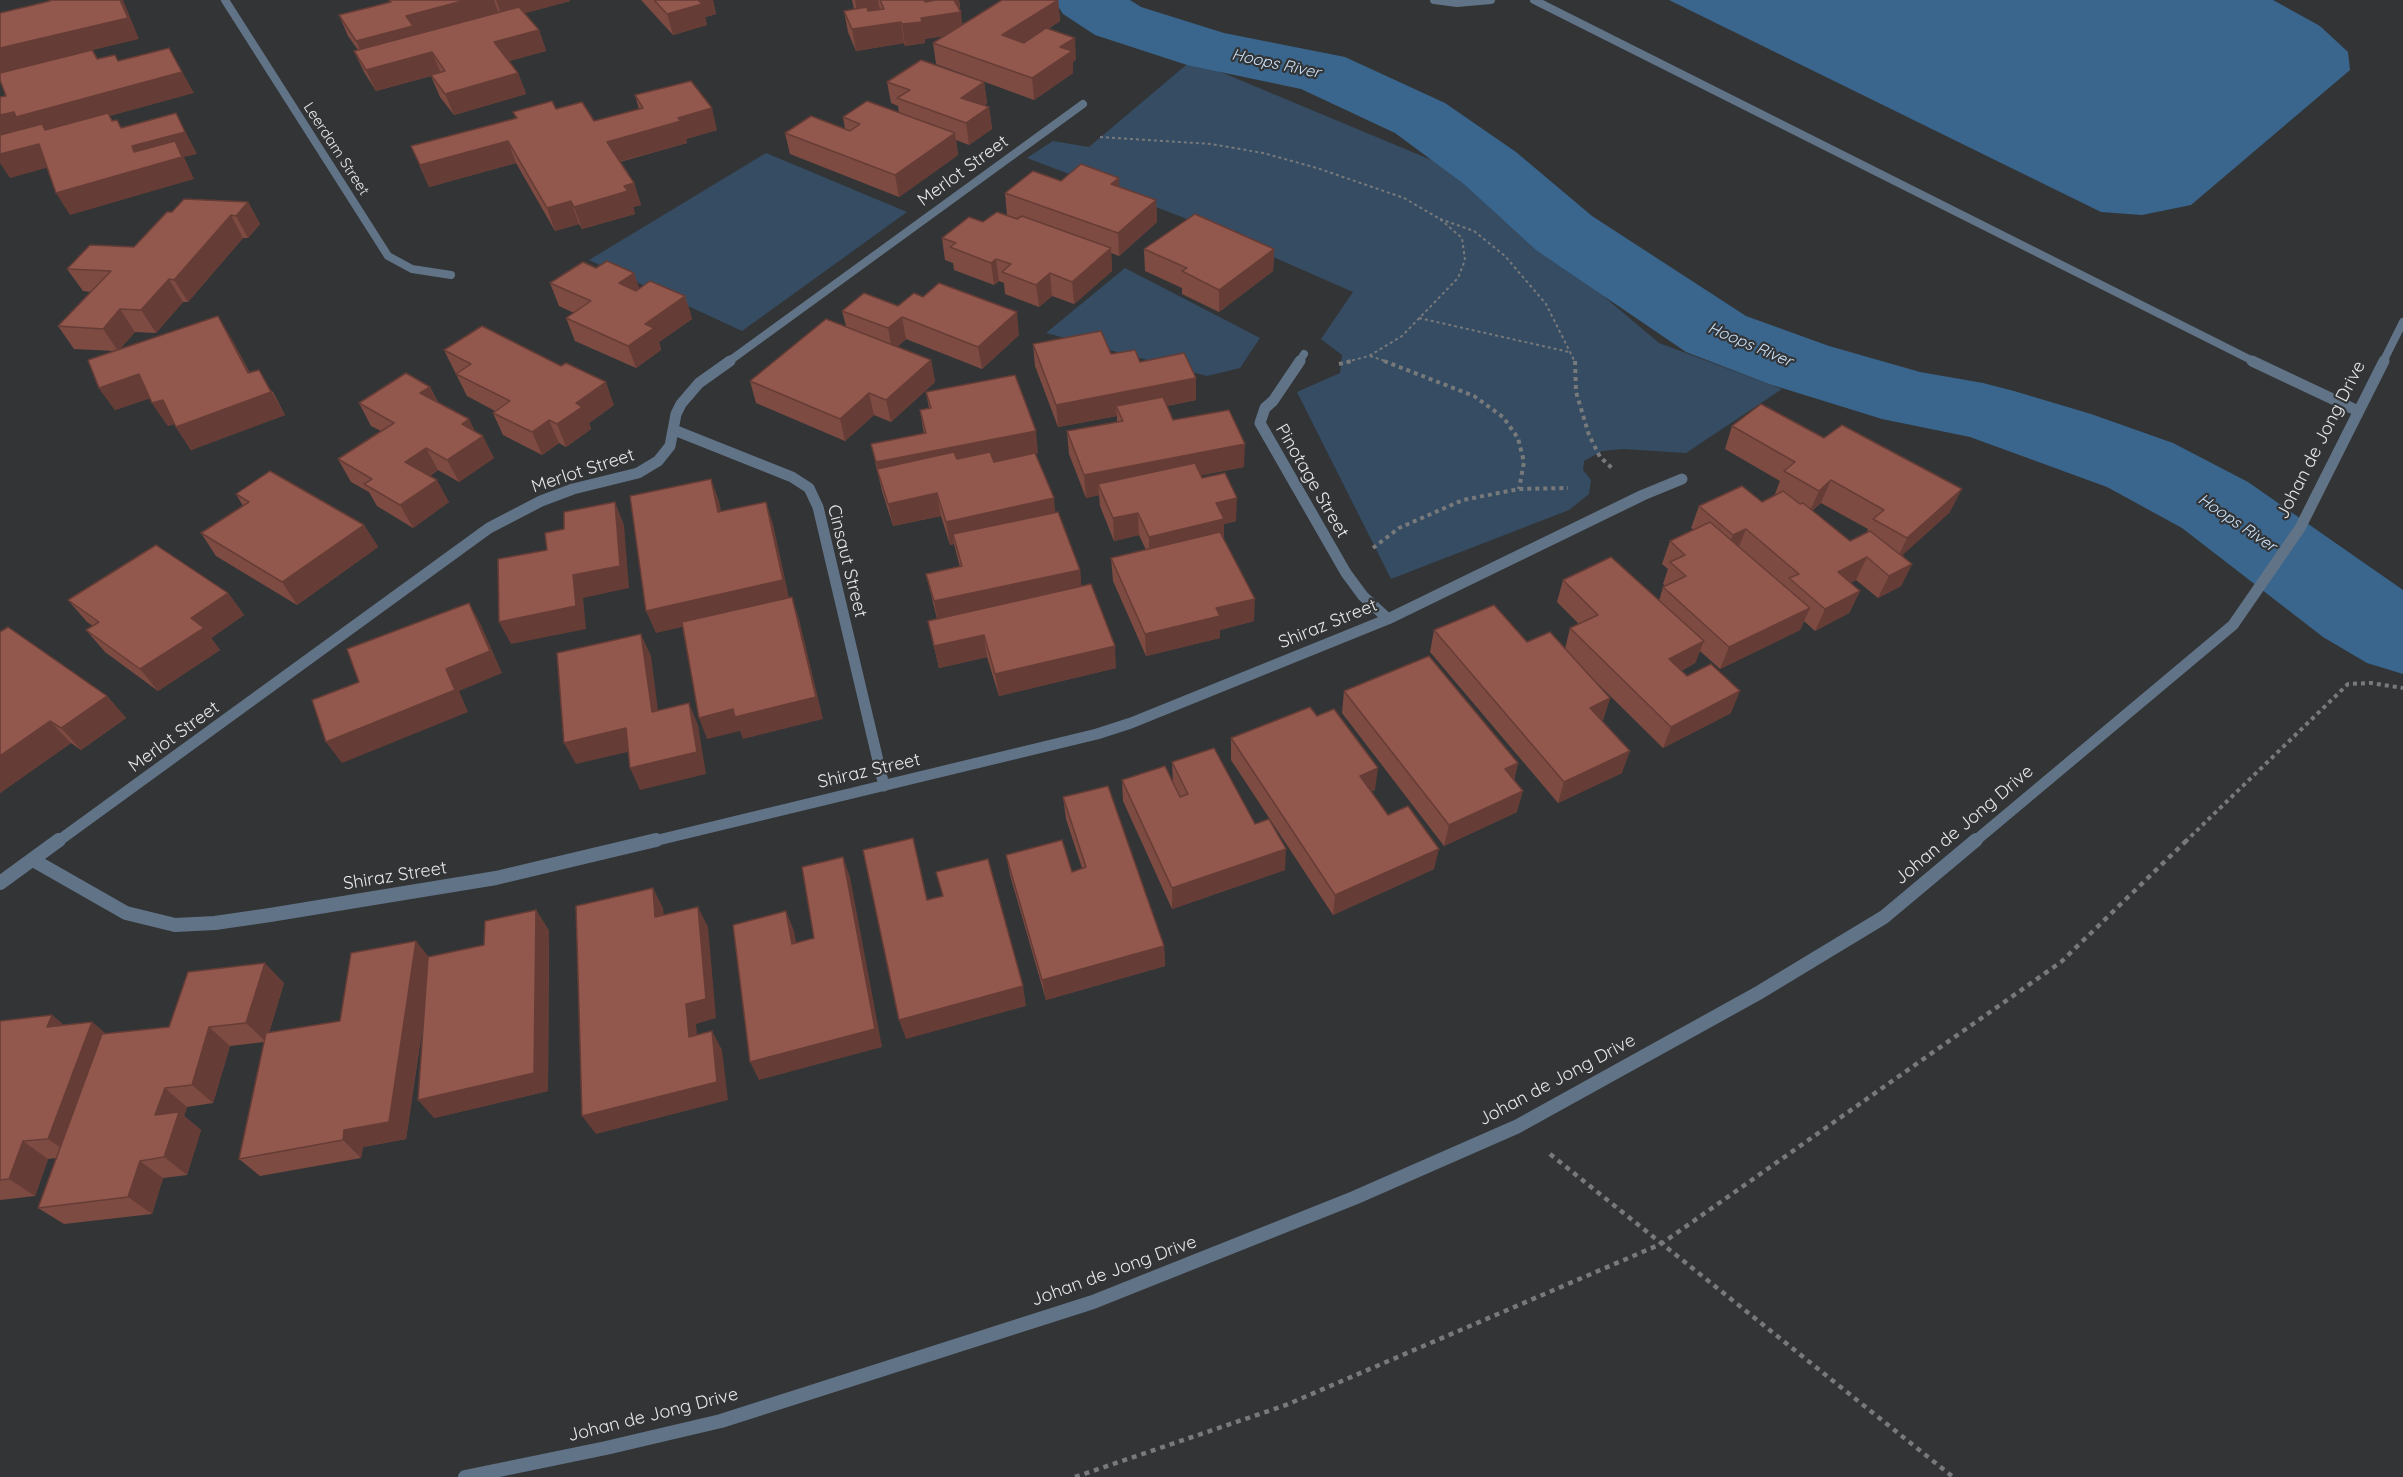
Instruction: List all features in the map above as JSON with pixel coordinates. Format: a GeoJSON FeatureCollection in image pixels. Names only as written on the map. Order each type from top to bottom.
{"type":"FeatureCollection","features":[{"type":"Feature","properties":{"kind":"street","name":"Leerdam Street"},"geometry":{"type":"LineString","coordinates":[[225,0],[388,256],[412,269],[451,275]]}},
{"type":"Feature","properties":{"kind":"street"},"geometry":{"type":"LineString","coordinates":[[1434,0],[1457,3],[1491,0]]}},
{"type":"Feature","properties":{"kind":"street"},"geometry":{"type":"LineString","coordinates":[[1534,0],[2279,374],[2358,411]]}},
{"type":"Feature","properties":{"kind":"street","name":"Merlot Street"},"geometry":{"type":"LineString","coordinates":[[0,883],[489,528],[514,513],[573,489],[638,473],[658,461],[670,446],[676,414],[681,404],[699,383],[1083,104]]}},
{"type":"Feature","properties":{"kind":"street","name":"Johan de Jong Drive"},"geometry":{"type":"LineString","coordinates":[[465,1477],[606,1448],[721,1421],[1093,1302],[1343,1202],[1516,1127],[1760,992],[1884,917],[2233,625],[2300,528],[2403,322]]}},
{"type":"Feature","properties":{"kind":"street","name":"Pinotage Street"},"geometry":{"type":"LineString","coordinates":[[1304,354],[1273,401],[1265,408],[1260,423],[1346,573],[1363,596],[1388,619]]}},
{"type":"Feature","properties":{"kind":"street","name":"Cinsaut Street"},"geometry":{"type":"LineString","coordinates":[[674,430],[792,477],[809,488],[818,507],[884,786]]}},
{"type":"Feature","properties":{"kind":"street","name":"Shiraz Street"},"geometry":{"type":"LineString","coordinates":[[33,860],[126,913],[175,925],[215,923],[496,878],[884,786],[1120,727],[1388,619],[1643,495],[1682,479]]}},
{"type":"Feature","properties":{"kind":"path"},"geometry":{"type":"LineString","coordinates":[[1043,133],[1210,144],[1263,153],[1317,168],[1404,198],[1440,219],[1462,238],[1465,260],[1458,278],[1402,336],[1369,356],[1332,366],[1294,370]]}},
{"type":"Feature","properties":{"kind":"path"},"geometry":{"type":"LineString","coordinates":[[1440,219],[1474,231],[1505,256],[1546,304],[1575,361],[1576,392],[1589,435],[1600,457],[1643,495]]}},
{"type":"Feature","properties":{"kind":"path"},"geometry":{"type":"LineString","coordinates":[[1418,318],[1570,352]]}},
{"type":"Feature","properties":{"kind":"path"},"geometry":{"type":"LineString","coordinates":[[1369,356],[1415,371],[1474,396],[1503,417],[1518,438],[1524,462],[1519,489]]}},
{"type":"Feature","properties":{"kind":"path"},"geometry":{"type":"LineString","coordinates":[[1346,573],[1365,554],[1399,528],[1463,500],[1519,489],[1576,488]]}},
{"type":"Feature","properties":{"kind":"path"},"geometry":{"type":"LineString","coordinates":[[1075,1477],[1286,1406],[1661,1244],[2061,962],[2348,684],[2371,683],[2403,688]]}},
{"type":"Feature","properties":{"kind":"path"},"geometry":{"type":"LineString","coordinates":[[1516,1127],[1953,1477]]}},
{"type":"Feature","properties":{"kind":"shaded area"},"geometry":{"type":"Polygon","coordinates":[[[1669,0],[2273,0],[2320,26],[2348,52],[2350,70],[2191,205],[2142,215],[2101,212],[1669,0]]]}},
{"type":"Feature","properties":{"kind":"shaded area"},"geometry":{"type":"Polygon","coordinates":[[[1192,60],[1453,169],[1659,343],[1782,389],[1686,453],[1623,449],[1602,451],[1584,461],[1583,470],[1591,480],[1589,494],[1569,510],[1391,579],[1297,392],[1340,373],[1342,355],[1321,339],[1353,292],[1182,217],[1027,158],[1053,141],[1089,147],[1192,60]]]}},
{"type":"Feature","properties":{"kind":"shaded area"},"geometry":{"type":"Polygon","coordinates":[[[766,153],[907,212],[742,331],[589,260],[766,153]]]}},
{"type":"Feature","properties":{"kind":"shaded area"},"geometry":{"type":"Polygon","coordinates":[[[1125,268],[1260,338],[1240,368],[1207,376],[1046,333],[1125,268]]]}},
{"type":"Feature","properties":{"kind":"building"},"geometry":{"type":"Polygon","coordinates":[[[49,0],[120,0],[128,18],[0,48],[0,13],[49,0]]]}},
{"type":"Feature","properties":{"kind":"building"},"geometry":{"type":"Polygon","coordinates":[[[389,0],[466,0],[406,16],[413,26],[356,41],[339,15],[391,2],[389,0]]]}},
{"type":"Feature","properties":{"kind":"building"},"geometry":{"type":"Polygon","coordinates":[[[654,0],[698,0],[702,4],[667,14],[654,0]]]}},
{"type":"Feature","properties":{"kind":"building"},"geometry":{"type":"Polygon","coordinates":[[[880,0],[924,0],[925,2],[954,0],[961,12],[921,18],[922,22],[902,24],[901,22],[852,29],[844,11],[867,7],[868,11],[884,9],[880,0]]]}},
{"type":"Feature","properties":{"kind":"building"},"geometry":{"type":"Polygon","coordinates":[[[1002,0],[1058,0],[1002,35],[1024,43],[1046,28],[1075,38],[1060,47],[1072,51],[1032,78],[933,43],[1002,0]]]}},
{"type":"Feature","properties":{"kind":"building"},"geometry":{"type":"Polygon","coordinates":[[[519,7],[539,30],[494,42],[518,73],[445,94],[431,75],[445,71],[432,52],[366,70],[354,51],[519,7]]]}},
{"type":"Feature","properties":{"kind":"building"},"geometry":{"type":"Polygon","coordinates":[[[169,48],[182,72],[16,117],[14,112],[0,115],[0,97],[6,96],[0,73],[92,50],[97,59],[115,55],[118,61],[169,48]]]}},
{"type":"Feature","properties":{"kind":"building"},"geometry":{"type":"Polygon","coordinates":[[[921,60],[984,82],[961,98],[989,107],[966,123],[897,98],[910,90],[887,82],[921,60]]]}},
{"type":"Feature","properties":{"kind":"building"},"geometry":{"type":"Polygon","coordinates":[[[691,81],[712,108],[678,118],[681,121],[607,142],[634,183],[624,186],[628,191],[574,207],[571,201],[547,208],[508,141],[420,165],[411,146],[517,118],[513,112],[552,101],[556,109],[582,102],[594,121],[643,108],[635,95],[691,81]]]}},
{"type":"Feature","properties":{"kind":"building"},"geometry":{"type":"Polygon","coordinates":[[[867,101],[955,133],[895,175],[785,133],[811,116],[850,131],[860,124],[843,117],[867,101]]]}},
{"type":"Feature","properties":{"kind":"building"},"geometry":{"type":"Polygon","coordinates":[[[108,113],[112,121],[117,120],[121,128],[176,113],[185,132],[132,146],[134,152],[175,141],[182,157],[56,193],[39,144],[0,154],[0,135],[42,124],[45,130],[108,113]]]}},
{"type":"Feature","properties":{"kind":"building"},"geometry":{"type":"Polygon","coordinates":[[[1081,164],[1119,178],[1111,184],[1156,200],[1118,233],[1005,193],[1033,171],[1061,181],[1081,164]]]}},
{"type":"Feature","properties":{"kind":"building"},"geometry":{"type":"Polygon","coordinates":[[[184,199],[248,202],[236,216],[231,215],[174,280],[169,279],[141,310],[120,309],[103,329],[58,326],[111,271],[67,269],[90,245],[134,247],[167,212],[172,212],[184,199]]]}},
{"type":"Feature","properties":{"kind":"building"},"geometry":{"type":"Polygon","coordinates":[[[997,212],[1017,219],[1022,216],[1111,248],[1072,282],[1050,273],[1036,285],[1002,272],[1011,264],[996,259],[991,263],[950,247],[956,243],[942,238],[969,217],[983,222],[997,212]]]}},
{"type":"Feature","properties":{"kind":"building"},"geometry":{"type":"Polygon","coordinates":[[[1195,214],[1274,249],[1219,290],[1182,271],[1187,268],[1144,249],[1195,214]]]}},
{"type":"Feature","properties":{"kind":"building"},"geometry":{"type":"Polygon","coordinates":[[[607,261],[634,273],[619,283],[636,291],[650,281],[685,296],[645,324],[654,328],[628,346],[566,318],[591,301],[550,283],[583,262],[596,268],[607,261]]]}},
{"type":"Feature","properties":{"kind":"building"},"geometry":{"type":"Polygon","coordinates":[[[939,283],[1017,312],[978,347],[902,317],[888,328],[842,311],[864,293],[898,306],[914,293],[923,297],[939,283]]]}},
{"type":"Feature","properties":{"kind":"building"},"geometry":{"type":"Polygon","coordinates":[[[218,316],[248,373],[259,370],[271,392],[176,427],[163,400],[152,403],[139,374],[99,388],[88,360],[218,316]]]}},
{"type":"Feature","properties":{"kind":"building"},"geometry":{"type":"Polygon","coordinates":[[[826,319],[931,360],[886,400],[869,393],[840,419],[750,381],[826,319]]]}},
{"type":"Feature","properties":{"kind":"building"},"geometry":{"type":"Polygon","coordinates":[[[482,326],[561,366],[566,363],[606,382],[576,403],[582,407],[557,424],[549,420],[532,432],[493,413],[510,401],[456,374],[471,364],[444,350],[482,326]]]}},
{"type":"Feature","properties":{"kind":"building"},"geometry":{"type":"Polygon","coordinates":[[[1101,331],[1111,354],[1135,350],[1140,362],[1184,353],[1196,378],[1056,405],[1033,344],[1101,331]]]}},
{"type":"Feature","properties":{"kind":"building"},"geometry":{"type":"Polygon","coordinates":[[[406,373],[430,387],[420,393],[469,419],[462,424],[483,436],[447,460],[426,448],[405,462],[437,480],[400,505],[364,484],[372,479],[338,459],[394,423],[359,403],[406,373]]]}},
{"type":"Feature","properties":{"kind":"building"},"geometry":{"type":"Polygon","coordinates":[[[1015,375],[1036,431],[876,462],[871,444],[926,433],[920,410],[931,408],[926,392],[1015,375]]]}},
{"type":"Feature","properties":{"kind":"building"},"geometry":{"type":"Polygon","coordinates":[[[1163,397],[1173,420],[1229,410],[1245,444],[1084,475],[1067,431],[1123,421],[1116,406],[1163,397]]]}},
{"type":"Feature","properties":{"kind":"building"},"geometry":{"type":"Polygon","coordinates":[[[1761,404],[1824,438],[1842,425],[1962,489],[1907,538],[1873,519],[1884,510],[1831,480],[1819,491],[1784,471],[1795,462],[1732,426],[1761,404]]]}},
{"type":"Feature","properties":{"kind":"building"},"geometry":{"type":"Polygon","coordinates":[[[954,452],[957,459],[990,452],[994,462],[1035,453],[1054,498],[946,522],[937,493],[888,504],[877,469],[954,452]]]}},
{"type":"Feature","properties":{"kind":"building"},"geometry":{"type":"Polygon","coordinates":[[[1195,463],[1202,478],[1225,473],[1237,498],[1216,503],[1224,519],[1149,537],[1138,513],[1113,518],[1098,484],[1195,463]]]}},
{"type":"Feature","properties":{"kind":"building"},"geometry":{"type":"Polygon","coordinates":[[[270,471],[364,525],[282,582],[201,533],[249,502],[236,494],[270,471]]]}},
{"type":"Feature","properties":{"kind":"building"},"geometry":{"type":"Polygon","coordinates":[[[711,479],[718,512],[766,502],[783,580],[646,611],[630,496],[711,479]]]}},
{"type":"Feature","properties":{"kind":"building"},"geometry":{"type":"Polygon","coordinates":[[[1742,486],[1762,502],[1783,491],[1800,504],[1803,503],[1850,541],[1870,531],[1912,564],[1889,576],[1867,557],[1838,572],[1860,591],[1825,609],[1789,578],[1799,574],[1746,529],[1733,535],[1699,506],[1742,486]]]}},
{"type":"Feature","properties":{"kind":"building"},"geometry":{"type":"Polygon","coordinates":[[[615,502],[620,566],[573,575],[576,606],[499,622],[498,559],[547,550],[545,533],[564,529],[564,512],[615,502]]]}},
{"type":"Feature","properties":{"kind":"building"},"geometry":{"type":"Polygon","coordinates":[[[1058,512],[1080,570],[934,601],[926,574],[962,566],[953,534],[1058,512]]]}},
{"type":"Feature","properties":{"kind":"building"},"geometry":{"type":"Polygon","coordinates":[[[1710,522],[1810,608],[1729,647],[1663,587],[1686,576],[1670,562],[1685,555],[1670,541],[1710,522]]]}},
{"type":"Feature","properties":{"kind":"building"},"geometry":{"type":"Polygon","coordinates":[[[1220,532],[1255,599],[1216,608],[1220,616],[1145,634],[1111,558],[1220,532]]]}},
{"type":"Feature","properties":{"kind":"building"},"geometry":{"type":"Polygon","coordinates":[[[156,545],[228,593],[191,618],[204,628],[140,669],[86,630],[99,622],[68,600],[156,545]]]}},
{"type":"Feature","properties":{"kind":"building"},"geometry":{"type":"Polygon","coordinates":[[[1611,557],[1704,641],[1669,659],[1687,676],[1711,664],[1740,691],[1671,727],[1570,628],[1598,615],[1563,580],[1611,557]]]}},
{"type":"Feature","properties":{"kind":"building"},"geometry":{"type":"Polygon","coordinates":[[[1091,584],[1115,646],[995,674],[984,635],[934,646],[928,621],[1091,584]]]}},
{"type":"Feature","properties":{"kind":"building"},"geometry":{"type":"Polygon","coordinates":[[[792,597],[816,697],[735,717],[733,709],[699,718],[682,622],[792,597]]]}},
{"type":"Feature","properties":{"kind":"building"},"geometry":{"type":"Polygon","coordinates":[[[469,603],[490,651],[446,669],[455,690],[326,742],[312,700],[359,682],[347,649],[469,603]]]}},
{"type":"Feature","properties":{"kind":"building"},"geometry":{"type":"Polygon","coordinates":[[[1494,605],[1527,642],[1550,632],[1610,698],[1590,708],[1630,751],[1564,782],[1434,630],[1494,605]]]}},
{"type":"Feature","properties":{"kind":"building"},"geometry":{"type":"Polygon","coordinates":[[[8,627],[107,696],[61,728],[50,721],[0,756],[0,632],[8,627]]]}},
{"type":"Feature","properties":{"kind":"building"},"geometry":{"type":"Polygon","coordinates":[[[641,634],[652,712],[689,703],[697,752],[630,768],[626,728],[564,743],[557,653],[641,634]]]}},
{"type":"Feature","properties":{"kind":"building"},"geometry":{"type":"Polygon","coordinates":[[[1429,656],[1518,763],[1505,769],[1523,791],[1449,825],[1344,691],[1429,656]]]}},
{"type":"Feature","properties":{"kind":"building"},"geometry":{"type":"Polygon","coordinates":[[[1310,707],[1317,716],[1334,709],[1378,768],[1360,776],[1388,815],[1408,806],[1439,849],[1335,895],[1231,738],[1310,707]]]}},
{"type":"Feature","properties":{"kind":"building"},"geometry":{"type":"Polygon","coordinates":[[[1214,748],[1255,824],[1269,819],[1286,849],[1172,888],[1122,780],[1165,766],[1180,797],[1188,794],[1172,762],[1214,748]]]}},
{"type":"Feature","properties":{"kind":"building"},"geometry":{"type":"Polygon","coordinates":[[[1108,786],[1164,946],[1042,980],[1006,855],[1062,840],[1072,872],[1086,867],[1063,797],[1108,786]]]}},
{"type":"Feature","properties":{"kind":"building"},"geometry":{"type":"Polygon","coordinates":[[[913,838],[927,900],[943,896],[936,872],[988,859],[1023,986],[899,1020],[863,850],[913,838]]]}},
{"type":"Feature","properties":{"kind":"building"},"geometry":{"type":"Polygon","coordinates":[[[843,857],[875,1029],[750,1062],[733,925],[786,911],[792,944],[814,938],[802,867],[843,857]]]}},
{"type":"Feature","properties":{"kind":"building"},"geometry":{"type":"Polygon","coordinates":[[[653,888],[655,917],[698,907],[706,999],[686,1004],[689,1037],[712,1031],[717,1082],[582,1116],[576,906],[653,888]]]}},
{"type":"Feature","properties":{"kind":"building"},"geometry":{"type":"Polygon","coordinates":[[[536,910],[534,1073],[418,1100],[428,957],[484,945],[485,921],[536,910]]]}},
{"type":"Feature","properties":{"kind":"building"},"geometry":{"type":"Polygon","coordinates":[[[416,941],[389,1122],[344,1130],[343,1140],[239,1159],[266,1033],[340,1021],[351,953],[416,941]]]}},
{"type":"Feature","properties":{"kind":"building"},"geometry":{"type":"Polygon","coordinates":[[[265,963],[246,1023],[209,1027],[192,1085],[165,1088],[155,1115],[179,1112],[164,1157],[140,1161],[128,1197],[38,1208],[102,1034],[169,1027],[188,972],[265,963]]]}},
{"type":"Feature","properties":{"kind":"building"},"geometry":{"type":"Polygon","coordinates":[[[52,1015],[47,1027],[92,1022],[48,1139],[23,1141],[9,1179],[0,1180],[0,1021],[52,1015]]]}},
{"type":"Feature","properties":{"kind":"waterway","name":"Hoops River"},"geometry":{"type":"LineString","coordinates":[[1086,0],[1118,21],[1211,51],[1321,72],[1420,118],[1490,168],[1564,233],[1716,334],[1799,365],[1913,399],[1983,411],[2059,435],[2140,465],[2215,505],[2359,611],[2403,637]]}}]}
